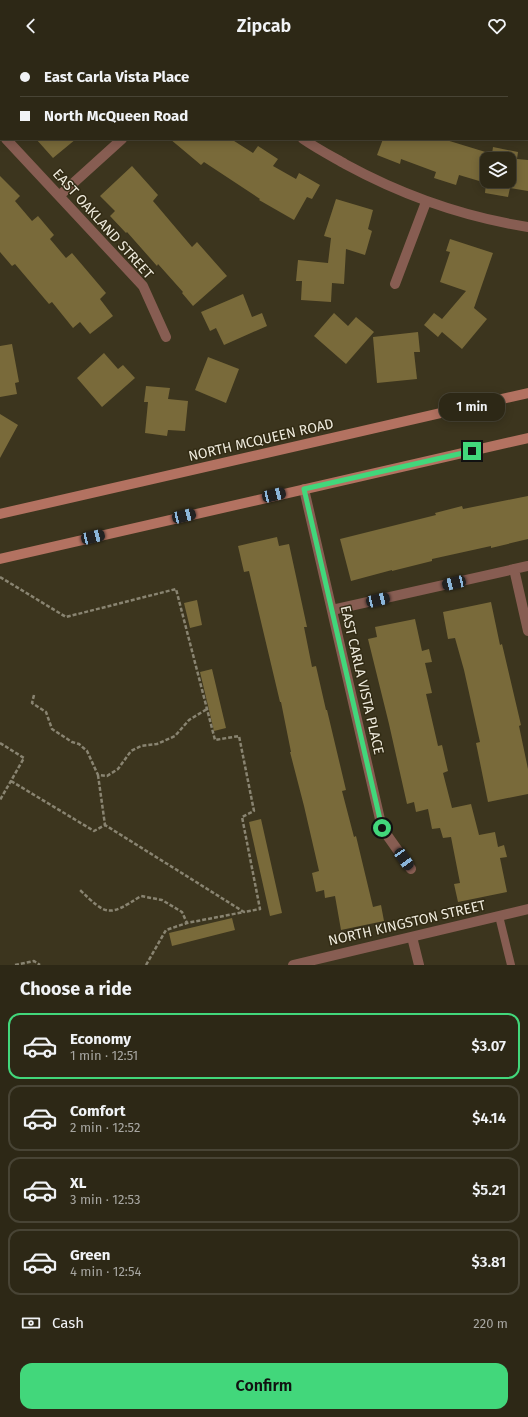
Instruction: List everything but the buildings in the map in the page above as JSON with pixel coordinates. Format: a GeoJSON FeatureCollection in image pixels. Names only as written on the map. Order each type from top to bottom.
{"type":"FeatureCollection","features":[{"type":"Feature","properties":{"kind":"main road","name":"NORTH MCQUEEN ROAD"},"geometry":{"type":"LineString","coordinates":[[0,514],[528,393]]}},
{"type":"Feature","properties":{"kind":"main road"},"geometry":{"type":"LineString","coordinates":[[0,558],[528,438]]}},
{"type":"Feature","properties":{"kind":"street","name":"EAST OAKLAND STREET"},"geometry":{"type":"LineString","coordinates":[[7,140],[143,286],[166,337]]}},
{"type":"Feature","properties":{"kind":"street"},"geometry":{"type":"LineString","coordinates":[[59,196],[121,140]]}},
{"type":"Feature","properties":{"kind":"street"},"geometry":{"type":"LineString","coordinates":[[304,140],[314,147],[373,179],[426,202],[506,224],[528,227]]}},
{"type":"Feature","properties":{"kind":"street"},"geometry":{"type":"LineString","coordinates":[[396,284],[426,202]]}},
{"type":"Feature","properties":{"kind":"street","name":"EAST CARLA VISTA PLACE"},"geometry":{"type":"LineString","coordinates":[[304,489],[382,828],[411,869]]}},
{"type":"Feature","properties":{"kind":"street"},"geometry":{"type":"LineString","coordinates":[[332,610],[528,566]]}},
{"type":"Feature","properties":{"kind":"street"},"geometry":{"type":"LineString","coordinates":[[514,569],[528,631]]}},
{"type":"Feature","properties":{"kind":"street","name":"NORTH KINGSTON STREET"},"geometry":{"type":"LineString","coordinates":[[293,965],[314,963],[412,937],[528,909]]}},
{"type":"Feature","properties":{"kind":"street"},"geometry":{"type":"LineString","coordinates":[[412,937],[419,965]]}},
{"type":"Feature","properties":{"kind":"lane"},"geometry":{"type":"LineString","coordinates":[[499,916],[511,965]]}},
{"type":"Feature","properties":{"kind":"path"},"geometry":{"type":"LineString","coordinates":[[0,577],[66,617],[176,589],[215,740],[239,736],[254,811],[242,817],[260,909],[187,923],[166,930],[146,965]]}},
{"type":"Feature","properties":{"kind":"path"},"geometry":{"type":"LineString","coordinates":[[34,695],[32,703],[46,712],[52,729],[72,742],[79,744],[87,751],[98,775],[105,825],[244,912]]}},
{"type":"Feature","properties":{"kind":"path"},"geometry":{"type":"LineString","coordinates":[[98,775],[107,776],[118,769],[130,751],[141,746],[157,744],[175,736],[189,720],[207,709]]}},
{"type":"Feature","properties":{"kind":"path"},"geometry":{"type":"LineString","coordinates":[[0,742],[24,758],[0,800]]}},
{"type":"Feature","properties":{"kind":"path"},"geometry":{"type":"LineString","coordinates":[[11,781],[94,831],[105,825]]}},
{"type":"Feature","properties":{"kind":"path"},"geometry":{"type":"LineString","coordinates":[[79,889],[96,906],[105,911],[125,907],[141,896],[162,900],[182,912],[187,923]]}},
{"type":"Feature","properties":{"kind":"path"},"geometry":{"type":"LineString","coordinates":[[15,965],[34,961],[40,965]]}},
{"type":"Feature","properties":{"kind":"route"},"geometry":{"type":"LineString","coordinates":[[382,828],[304,489],[472,451]]}}]}
